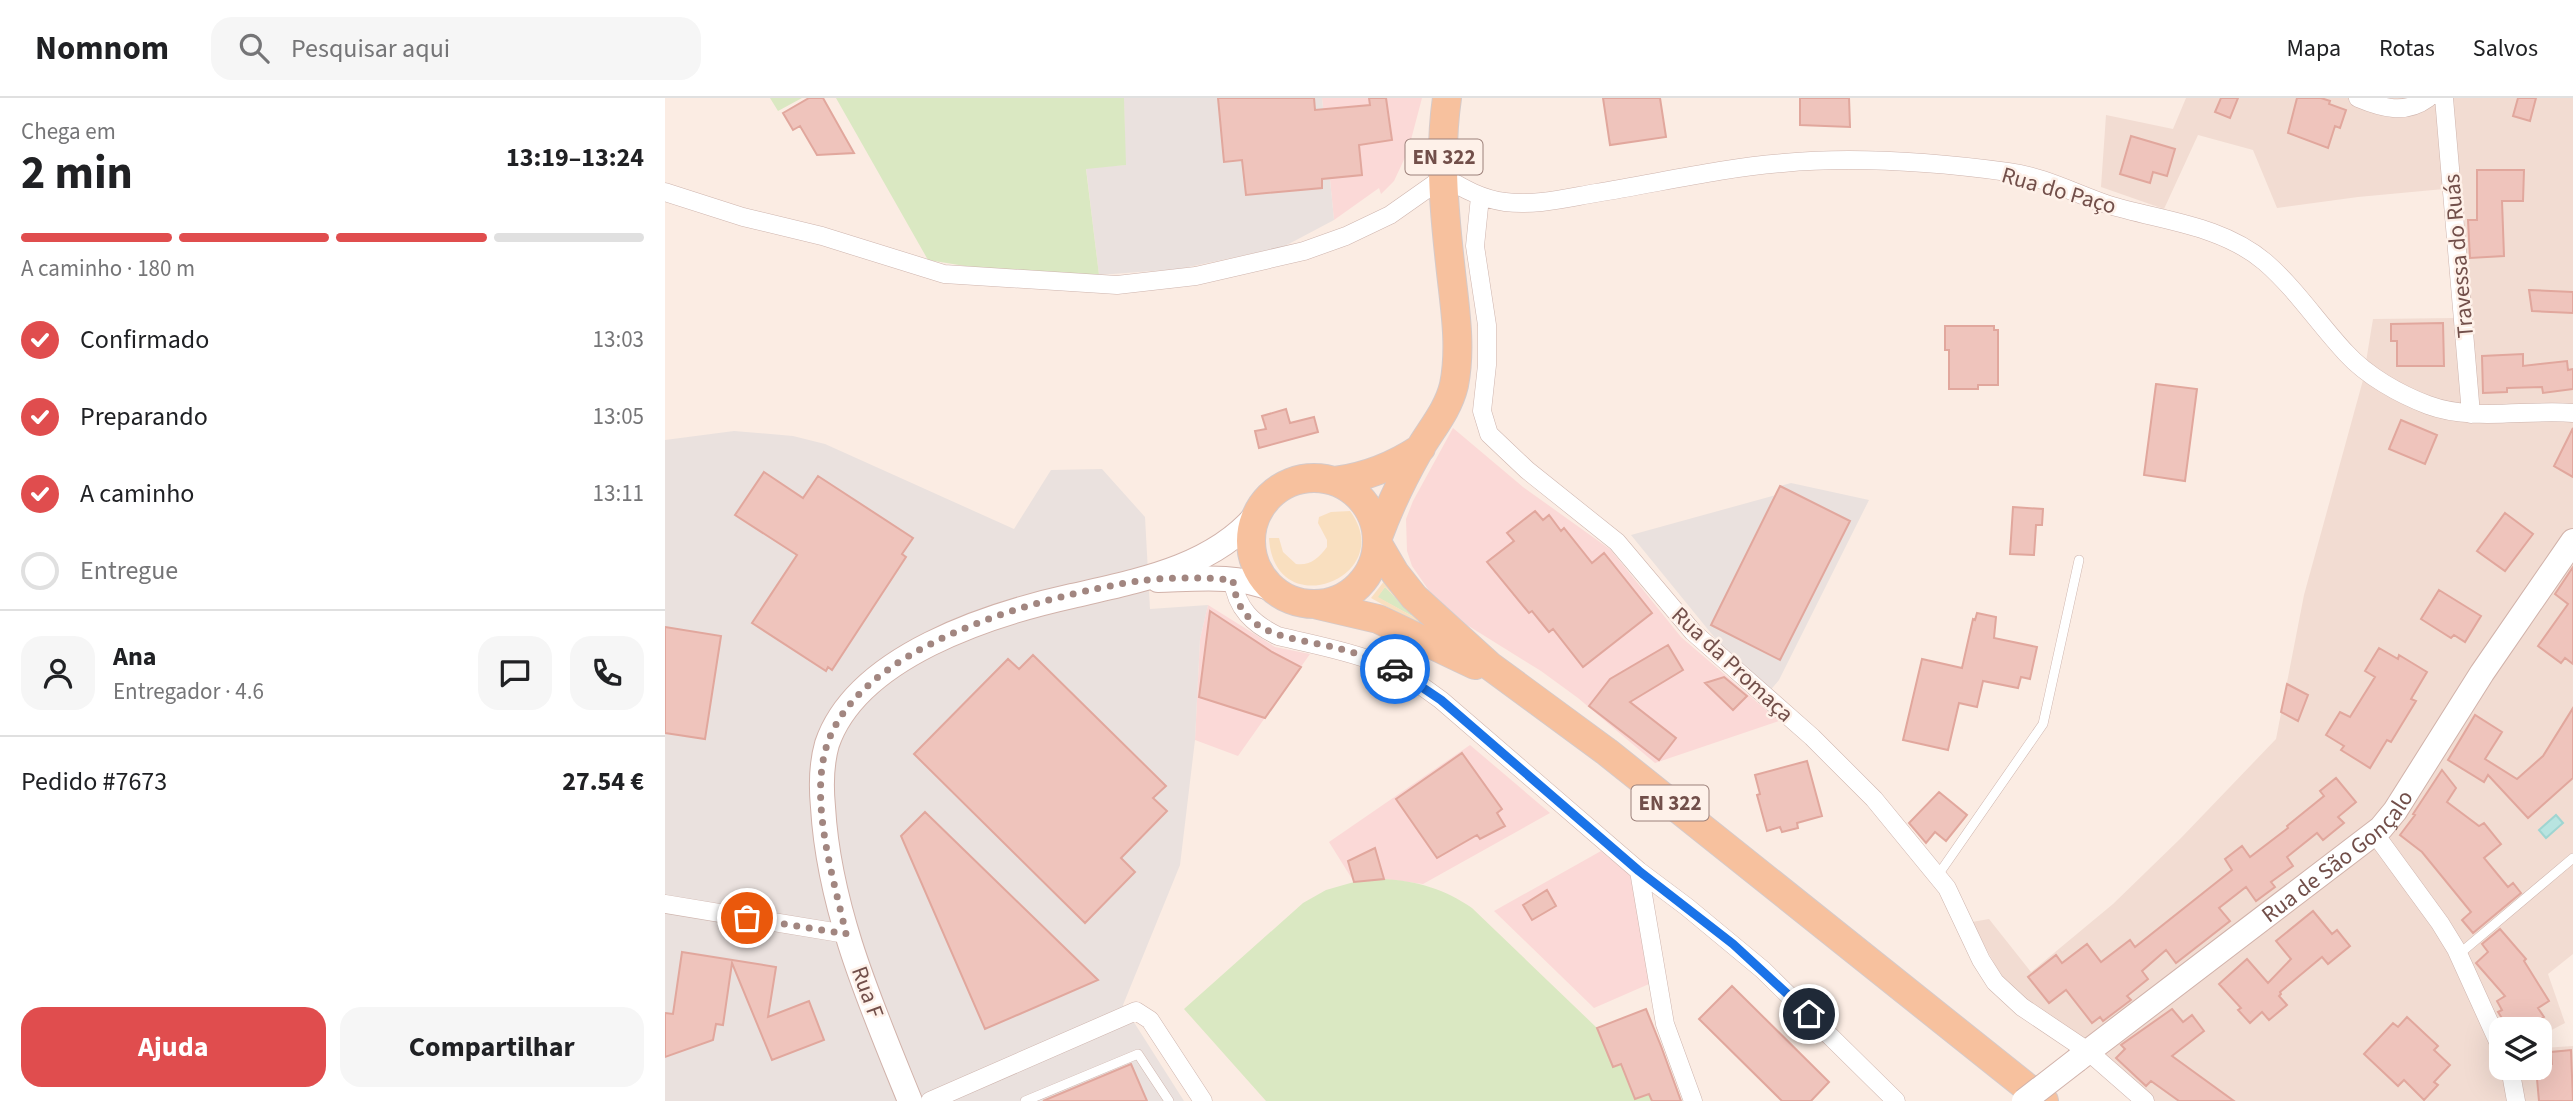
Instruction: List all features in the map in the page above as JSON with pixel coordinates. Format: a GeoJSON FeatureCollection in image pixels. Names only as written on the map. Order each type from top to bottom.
{"type":"FeatureCollection","features":[{"type":"Feature","properties":{"kind":"main road","name":"EN 322"},"geometry":{"type":"LineString","coordinates":[[1318,605],[1338,601],[1355,589],[1372,567],[1389,508],[1444,412],[1453,387],[1457,329],[1445,217],[1447,98]]}},
{"type":"Feature","properties":{"kind":"main road","name":"EN 322"},"geometry":{"type":"LineString","coordinates":[[1335,481],[1381,470],[1421,448]]}},
{"type":"Feature","properties":{"kind":"main road","name":"EN 322"},"geometry":{"type":"LineString","coordinates":[[1257,514],[1267,498],[1282,487],[1299,480],[1317,478],[1335,481],[1352,490],[1365,502],[1374,519],[1378,541],[1395,573],[1414,597],[1472,651],[1607,752],[2044,1101]]}},
{"type":"Feature","properties":{"kind":"main road"},"geometry":{"type":"LineString","coordinates":[[1257,514],[1251,534],[1252,554],[1259,573],[1272,589]]}},
{"type":"Feature","properties":{"kind":"main road","name":"EN 322"},"geometry":{"type":"LineString","coordinates":[[1272,589],[1286,599],[1302,604],[1318,605],[1378,619],[1514,684]]}},
{"type":"Feature","properties":{"kind":"street"},"geometry":{"type":"LineString","coordinates":[[2358,98],[2395,110],[2416,105],[2428,98]]}},
{"type":"Feature","properties":{"kind":"street","name":"Travessa do Ruás"},"geometry":{"type":"LineString","coordinates":[[2444,98],[2472,414]]}},
{"type":"Feature","properties":{"kind":"street","name":"Rua do Paço"},"geometry":{"type":"LineString","coordinates":[[1444,177],[1480,197],[1506,202],[1535,202],[1754,166],[1807,161],[1878,161],[2012,172],[2108,205],[2184,224],[2236,242],[2255,254],[2280,276],[2346,353],[2374,376],[2406,396],[2429,405],[2472,414],[2573,413]]}},
{"type":"Feature","properties":{"kind":"street"},"geometry":{"type":"LineString","coordinates":[[665,192],[743,217],[837,240],[935,273],[973,278],[1117,285],[1196,276],[1304,251],[1346,236],[1390,215],[1444,177]]}},
{"type":"Feature","properties":{"kind":"street","name":"Rua da Promaça"},"geometry":{"type":"LineString","coordinates":[[1480,197],[1475,246],[1487,325],[1487,365],[1482,411],[1489,433],[1527,470],[1617,542],[1693,632],[1835,759],[1889,815],[1938,875],[1955,901],[1980,960],[1995,982],[2083,1056],[2145,1101]]}},
{"type":"Feature","properties":{"kind":"street"},"geometry":{"type":"LineString","coordinates":[[1139,581],[1216,550],[1240,533],[1257,514]]}},
{"type":"Feature","properties":{"kind":"street","name":"Rua de São Gonçalo"},"geometry":{"type":"LineString","coordinates":[[2024,1101],[2375,834],[2395,811],[2481,673],[2573,541]]}},
{"type":"Feature","properties":{"kind":"street"},"geometry":{"type":"LineString","coordinates":[[1139,581],[1233,580],[1272,589]]}},
{"type":"Feature","properties":{"kind":"street"},"geometry":{"type":"LineString","coordinates":[[1233,580],[1234,592],[1245,613],[1266,630],[1278,636],[1369,657],[1422,685],[1639,871],[1687,907],[1772,979],[1896,1101]]}},
{"type":"Feature","properties":{"kind":"street","name":"Rua F"},"geometry":{"type":"LineString","coordinates":[[910,1101],[846,934],[828,850],[822,774],[828,742],[858,696],[875,679],[915,652],[963,629],[1036,604],[1139,581]]}},
{"type":"Feature","properties":{"kind":"street"},"geometry":{"type":"LineString","coordinates":[[2375,834],[2440,923],[2489,1022]]}},
{"type":"Feature","properties":{"kind":"street"},"geometry":{"type":"LineString","coordinates":[[1639,871],[1665,1024],[1693,1101]]}},
{"type":"Feature","properties":{"kind":"street"},"geometry":{"type":"LineString","coordinates":[[665,905],[846,934]]}},
{"type":"Feature","properties":{"kind":"street"},"geometry":{"type":"LineString","coordinates":[[930,1101],[1136,1011],[1150,1020],[1203,1101]]}},
{"type":"Feature","properties":{"kind":"street"},"geometry":{"type":"LineString","coordinates":[[2512,1080],[2516,1101]]}},
{"type":"Feature","properties":{"kind":"lane"},"geometry":{"type":"LineString","coordinates":[[1938,875],[2043,724],[2079,561]]}},
{"type":"Feature","properties":{"kind":"lane"},"geometry":{"type":"LineString","coordinates":[[2458,955],[2573,858]]}},
{"type":"Feature","properties":{"kind":"lane"},"geometry":{"type":"LineString","coordinates":[[1025,1101],[1138,1054],[1169,1101]]}},
{"type":"Feature","properties":{"kind":"shaded area"},"geometry":{"type":"Polygon","coordinates":[[[1124,98],[1322,98],[1334,220],[1283,247],[1179,269],[1099,275],[1086,168],[1125,165],[1124,98]]]}},
{"type":"Feature","properties":{"kind":"shaded area"},"geometry":{"type":"Polygon","coordinates":[[[1322,98],[1422,98],[1408,151],[1394,181],[1381,194],[1379,188],[1334,220],[1322,98]]]}},
{"type":"Feature","properties":{"kind":"shaded area"},"geometry":{"type":"Polygon","coordinates":[[[2186,98],[2573,98],[2573,954],[2548,974],[2565,1023],[2552,1030],[2552,1017],[2489,1017],[2489,1080],[2552,1080],[2552,1047],[2573,1046],[2573,1101],[2152,1101],[2034,1008],[2001,976],[1972,922],[1989,919],[2031,972],[2113,904],[2276,739],[2304,595],[2363,380],[2373,319],[2454,318],[2444,189],[2277,208],[2253,150],[2198,135],[2164,209],[2101,187],[2106,115],[2173,129],[2186,98]]]}},
{"type":"Feature","properties":{"kind":"shaded area"},"geometry":{"type":"Polygon","coordinates":[[[1453,428],[1523,487],[1611,550],[1681,637],[1779,721],[1655,763],[1578,698],[1541,671],[1467,625],[1430,592],[1412,566],[1407,551],[1406,519],[1453,428]]]}},
{"type":"Feature","properties":{"kind":"shaded area"},"geometry":{"type":"Polygon","coordinates":[[[734,431],[793,436],[825,444],[1014,529],[1051,470],[1102,469],[1145,517],[1150,609],[1208,605],[1200,639],[1195,740],[1180,865],[1123,1005],[1184,1101],[665,1101],[665,440],[734,431]]]}},
{"type":"Feature","properties":{"kind":"shaded area"},"geometry":{"type":"Polygon","coordinates":[[[1791,483],[1869,500],[1779,680],[1769,692],[1719,643],[1631,535],[1776,495],[1780,486],[1791,483]]]}},
{"type":"Feature","properties":{"kind":"shaded area"},"geometry":{"type":"Polygon","coordinates":[[[1208,605],[1275,647],[1310,654],[1238,756],[1195,740],[1200,639],[1208,605]]]}},
{"type":"Feature","properties":{"kind":"shaded area"},"geometry":{"type":"Polygon","coordinates":[[[1470,745],[1550,813],[1423,884],[1384,879],[1354,882],[1329,842],[1470,745]]]}},
{"type":"Feature","properties":{"kind":"shaded area"},"geometry":{"type":"Polygon","coordinates":[[[1601,851],[1632,877],[1649,984],[1594,1008],[1494,911],[1601,851]]]}},
{"type":"Feature","properties":{"kind":"green space"},"geometry":{"type":"Polygon","coordinates":[[[770,98],[802,98],[778,111],[770,98]]]}},
{"type":"Feature","properties":{"kind":"green space"},"geometry":{"type":"Polygon","coordinates":[[[836,98],[1124,98],[1126,165],[1086,169],[1099,275],[990,270],[928,260],[836,98]]]}},
{"type":"Feature","properties":{"kind":"green space"},"geometry":{"type":"Polygon","coordinates":[[[1385,587],[1414,617],[1377,597],[1385,587]]]}},
{"type":"Feature","properties":{"kind":"green space"},"geometry":{"type":"Polygon","coordinates":[[[1384,879],[1430,887],[1472,908],[1597,1028],[1613,1067],[1621,1064],[1649,1094],[1652,1101],[1266,1101],[1184,1009],[1303,903],[1326,890],[1354,882],[1384,879]]]}},
{"type":"Feature","properties":{"kind":"sand"},"geometry":{"type":"Polygon","coordinates":[[[1350,511],[1361,535],[1359,555],[1347,572],[1330,582],[1310,586],[1291,580],[1276,565],[1269,538],[1279,538],[1283,552],[1296,564],[1310,562],[1327,547],[1327,540],[1318,523],[1319,517],[1331,512],[1350,511]]]}},
{"type":"Feature","properties":{"kind":"sand"},"geometry":{"type":"Polygon","coordinates":[[[1385,580],[1437,635],[1371,598],[1385,580]],[[1385,587],[1378,597],[1412,615],[1385,587]]]}},
{"type":"Feature","properties":{"kind":"water"},"geometry":{"type":"Polygon","coordinates":[[[2556,815],[2563,823],[2546,838],[2539,830],[2556,815]]]}},
{"type":"Feature","properties":{"kind":"building"},"geometry":{"type":"Polygon","coordinates":[[[809,98],[823,98],[854,153],[817,155],[800,126],[793,130],[783,113],[809,98]]]}},
{"type":"Feature","properties":{"kind":"building"},"geometry":{"type":"Polygon","coordinates":[[[1218,98],[1314,98],[1315,110],[1370,105],[1369,98],[1386,98],[1392,140],[1359,145],[1362,175],[1322,179],[1322,188],[1246,195],[1242,160],[1224,162],[1218,98]]]}},
{"type":"Feature","properties":{"kind":"building"},"geometry":{"type":"Polygon","coordinates":[[[1603,98],[1660,98],[1666,137],[1610,145],[1603,98]]]}},
{"type":"Feature","properties":{"kind":"building"},"geometry":{"type":"Polygon","coordinates":[[[1800,98],[1849,98],[1850,127],[1800,125],[1800,98]]]}},
{"type":"Feature","properties":{"kind":"building"},"geometry":{"type":"Polygon","coordinates":[[[2221,98],[2238,98],[2230,118],[2215,112],[2221,98]]]}},
{"type":"Feature","properties":{"kind":"building"},"geometry":{"type":"Polygon","coordinates":[[[2297,98],[2321,98],[2346,110],[2340,128],[2335,126],[2328,148],[2288,133],[2297,98]]]}},
{"type":"Feature","properties":{"kind":"building"},"geometry":{"type":"Polygon","coordinates":[[[2518,98],[2536,98],[2530,121],[2513,116],[2518,98]]]}},
{"type":"Feature","properties":{"kind":"building"},"geometry":{"type":"Polygon","coordinates":[[[2131,136],[2175,149],[2167,176],[2153,172],[2150,183],[2120,174],[2131,136]]]}},
{"type":"Feature","properties":{"kind":"building"},"geometry":{"type":"Polygon","coordinates":[[[2477,170],[2524,170],[2523,201],[2502,201],[2504,256],[2470,258],[2468,220],[2477,220],[2477,170]]]}},
{"type":"Feature","properties":{"kind":"building"},"geometry":{"type":"Polygon","coordinates":[[[2529,290],[2573,292],[2573,313],[2532,311],[2529,290]]]}},
{"type":"Feature","properties":{"kind":"building"},"geometry":{"type":"Polygon","coordinates":[[[2443,323],[2444,366],[2397,366],[2397,341],[2391,341],[2391,324],[2443,323]]]}},
{"type":"Feature","properties":{"kind":"building"},"geometry":{"type":"Polygon","coordinates":[[[1945,326],[1994,326],[1994,330],[1998,330],[1998,385],[1978,385],[1978,389],[1949,389],[1949,350],[1945,350],[1945,326]]]}},
{"type":"Feature","properties":{"kind":"building"},"geometry":{"type":"Polygon","coordinates":[[[2523,354],[2523,366],[2567,361],[2568,370],[2573,369],[2573,389],[2543,393],[2542,387],[2507,388],[2507,392],[2483,393],[2482,356],[2523,354]]]}},
{"type":"Feature","properties":{"kind":"building"},"geometry":{"type":"Polygon","coordinates":[[[2156,384],[2197,389],[2185,481],[2144,475],[2156,384]]]}},
{"type":"Feature","properties":{"kind":"building"},"geometry":{"type":"Polygon","coordinates":[[[1286,409],[1290,423],[1314,417],[1318,432],[1259,448],[1255,431],[1266,429],[1262,416],[1286,409]]]}},
{"type":"Feature","properties":{"kind":"building"},"geometry":{"type":"Polygon","coordinates":[[[2401,420],[2437,435],[2425,464],[2389,449],[2401,420]]]}},
{"type":"Feature","properties":{"kind":"building"},"geometry":{"type":"Polygon","coordinates":[[[2573,428],[2573,477],[2554,466],[2573,428]]]}},
{"type":"Feature","properties":{"kind":"building"},"geometry":{"type":"Polygon","coordinates":[[[764,472],[803,498],[818,476],[913,538],[902,554],[906,557],[832,670],[828,667],[826,671],[752,623],[797,555],[735,515],[764,472]]]}},
{"type":"Feature","properties":{"kind":"building"},"geometry":{"type":"Polygon","coordinates":[[[1780,486],[1850,521],[1780,660],[1711,625],[1780,486]]]}},
{"type":"Feature","properties":{"kind":"building"},"geometry":{"type":"Polygon","coordinates":[[[2013,507],[2043,509],[2042,525],[2036,525],[2034,555],[2010,554],[2013,507]]]}},
{"type":"Feature","properties":{"kind":"building"},"geometry":{"type":"Polygon","coordinates":[[[1535,511],[1543,520],[1549,515],[1561,531],[1564,528],[1592,563],[1604,553],[1652,613],[1583,667],[1553,629],[1549,632],[1532,611],[1529,613],[1487,562],[1514,541],[1507,533],[1535,511]]]}},
{"type":"Feature","properties":{"kind":"building"},"geometry":{"type":"Polygon","coordinates":[[[2505,513],[2533,534],[2505,571],[2477,551],[2505,513]]]}},
{"type":"Feature","properties":{"kind":"building"},"geometry":{"type":"Polygon","coordinates":[[[2573,567],[2573,664],[2565,658],[2561,663],[2538,646],[2568,604],[2555,594],[2573,567]]]}},
{"type":"Feature","properties":{"kind":"building"},"geometry":{"type":"Polygon","coordinates":[[[2439,590],[2481,616],[2465,642],[2454,635],[2451,638],[2421,619],[2439,590]]]}},
{"type":"Feature","properties":{"kind":"building"},"geometry":{"type":"Polygon","coordinates":[[[1210,611],[1272,652],[1301,667],[1265,718],[1199,697],[1210,611]]]}},
{"type":"Feature","properties":{"kind":"building"},"geometry":{"type":"Polygon","coordinates":[[[1977,613],[1996,617],[1994,638],[2037,647],[2030,679],[2021,677],[2018,688],[1983,681],[1977,707],[1959,703],[1948,750],[1903,740],[1922,659],[1962,668],[1973,619],[1975,620],[1977,613]]]}},
{"type":"Feature","properties":{"kind":"building"},"geometry":{"type":"Polygon","coordinates":[[[665,627],[721,636],[705,739],[665,733],[665,627]]]}},
{"type":"Feature","properties":{"kind":"building"},"geometry":{"type":"Polygon","coordinates":[[[1668,645],[1683,670],[1630,702],[1676,738],[1659,760],[1589,706],[1610,679],[1668,645]]]}},
{"type":"Feature","properties":{"kind":"building"},"geometry":{"type":"Polygon","coordinates":[[[2379,648],[2398,659],[2399,655],[2427,672],[2411,699],[2416,701],[2391,742],[2387,740],[2370,768],[2341,750],[2344,746],[2326,735],[2340,712],[2350,717],[2375,677],[2365,671],[2379,648]]]}},
{"type":"Feature","properties":{"kind":"building"},"geometry":{"type":"Polygon","coordinates":[[[1033,655],[1166,786],[1153,798],[1167,811],[1121,858],[1135,872],[1085,923],[914,754],[1008,659],[1019,669],[1033,655]]]}},
{"type":"Feature","properties":{"kind":"building"},"geometry":{"type":"Polygon","coordinates":[[[1724,677],[1747,696],[1733,710],[1705,683],[1724,677]]]}},
{"type":"Feature","properties":{"kind":"building"},"geometry":{"type":"Polygon","coordinates":[[[2287,684],[2308,695],[2298,721],[2281,712],[2287,684]]]}},
{"type":"Feature","properties":{"kind":"building"},"geometry":{"type":"Polygon","coordinates":[[[2573,708],[2573,778],[2528,818],[2488,775],[2484,782],[2448,760],[2475,715],[2502,732],[2485,759],[2517,779],[2543,756],[2573,708]]]}},
{"type":"Feature","properties":{"kind":"building"},"geometry":{"type":"Polygon","coordinates":[[[1462,753],[1502,809],[1497,813],[1505,826],[1480,839],[1477,835],[1437,858],[1396,799],[1462,753]]]}},
{"type":"Feature","properties":{"kind":"building"},"geometry":{"type":"Polygon","coordinates":[[[1807,761],[1822,816],[1797,823],[1798,828],[1782,832],[1780,827],[1767,831],[1757,795],[1760,794],[1755,775],[1807,761]]]}},
{"type":"Feature","properties":{"kind":"building"},"geometry":{"type":"Polygon","coordinates":[[[2442,770],[2456,788],[2447,802],[2479,826],[2484,823],[2501,844],[2484,858],[2508,887],[2513,883],[2521,893],[2473,933],[2462,920],[2471,912],[2422,852],[2400,835],[2442,770]]]}},
{"type":"Feature","properties":{"kind":"building"},"geometry":{"type":"Polygon","coordinates":[[[2336,778],[2356,802],[2338,817],[2344,823],[2323,840],[2317,833],[2287,857],[2293,866],[2271,882],[2275,887],[2256,901],[2246,887],[2219,908],[2230,921],[2176,963],[2166,950],[2142,971],[2148,979],[2127,996],[2131,1000],[2103,1021],[2100,1017],[2092,1023],[2066,990],[2049,1003],[2028,977],[2056,955],[2062,963],[2087,944],[2101,962],[2130,940],[2135,947],[2232,870],[2225,859],[2242,846],[2250,857],[2324,796],[2320,791],[2336,778]]]}},
{"type":"Feature","properties":{"kind":"building"},"geometry":{"type":"Polygon","coordinates":[[[1939,792],[1967,815],[1946,841],[1935,832],[1926,843],[1909,823],[1939,792]]]}},
{"type":"Feature","properties":{"kind":"building"},"geometry":{"type":"Polygon","coordinates":[[[925,812],[1098,980],[985,1029],[901,836],[925,812]]]}},
{"type":"Feature","properties":{"kind":"building"},"geometry":{"type":"Polygon","coordinates":[[[1375,848],[1384,879],[1354,882],[1348,861],[1375,848]]]}},
{"type":"Feature","properties":{"kind":"building"},"geometry":{"type":"Polygon","coordinates":[[[1547,890],[1556,906],[1532,920],[1523,905],[1547,890]]]}},
{"type":"Feature","properties":{"kind":"building"},"geometry":{"type":"Polygon","coordinates":[[[2313,911],[2332,934],[2337,930],[2350,946],[2328,964],[2322,957],[2280,992],[2279,996],[2287,1005],[2269,1020],[2262,1012],[2250,1023],[2238,1010],[2241,1008],[2219,984],[2247,959],[2268,983],[2291,959],[2276,941],[2313,911]]]}},
{"type":"Feature","properties":{"kind":"building"},"geometry":{"type":"Polygon","coordinates":[[[2500,929],[2526,959],[2524,961],[2549,1001],[2538,1008],[2544,1017],[2501,1017],[2498,1012],[2502,1010],[2497,1001],[2505,996],[2476,963],[2488,952],[2482,944],[2500,929]]]}},
{"type":"Feature","properties":{"kind":"building"},"geometry":{"type":"Polygon","coordinates":[[[682,952],[776,967],[768,1017],[809,1001],[824,1040],[772,1060],[732,963],[723,1025],[716,1024],[713,1040],[665,1057],[665,1013],[673,1014],[682,952]]]}},
{"type":"Feature","properties":{"kind":"building"},"geometry":{"type":"Polygon","coordinates":[[[1732,986],[1829,1082],[1811,1101],[1782,1101],[1699,1019],[1732,986]]]}},
{"type":"Feature","properties":{"kind":"building"},"geometry":{"type":"Polygon","coordinates":[[[1646,1009],[1681,1101],[1652,1101],[1649,1094],[1635,1099],[1621,1064],[1613,1067],[1597,1028],[1646,1009]]]}},
{"type":"Feature","properties":{"kind":"building"},"geometry":{"type":"Polygon","coordinates":[[[2172,1009],[2183,1022],[2192,1015],[2204,1031],[2172,1056],[2234,1101],[2179,1101],[2151,1081],[2146,1086],[2116,1058],[2125,1049],[2121,1045],[2172,1009]]]}},
{"type":"Feature","properties":{"kind":"building"},"geometry":{"type":"Polygon","coordinates":[[[2407,1017],[2438,1046],[2434,1050],[2450,1065],[2434,1082],[2438,1085],[2424,1100],[2404,1080],[2398,1086],[2364,1054],[2393,1023],[2398,1027],[2407,1017]]]}},
{"type":"Feature","properties":{"kind":"building"},"geometry":{"type":"Polygon","coordinates":[[[2571,1050],[2573,1101],[2539,1101],[2537,1080],[2552,1080],[2552,1052],[2571,1050]]]}},
{"type":"Feature","properties":{"kind":"building"},"geometry":{"type":"Polygon","coordinates":[[[1131,1064],[1147,1101],[1043,1101],[1131,1064]]]}},
{"type":"Feature","properties":{"kind":"way so far"},"geometry":{"type":"LineString","coordinates":[[747,918],[846,934],[824,821],[822,774],[828,742],[844,714],[875,679],[915,652],[989,619],[1036,604],[1139,581],[1233,580],[1234,592],[1245,613],[1266,630],[1278,636],[1369,657],[1395,669]]}},
{"type":"Feature","properties":{"kind":"route"},"geometry":{"type":"LineString","coordinates":[[1395,669],[1441,700],[1639,871],[1733,944],[1809,1014]]}}]}
